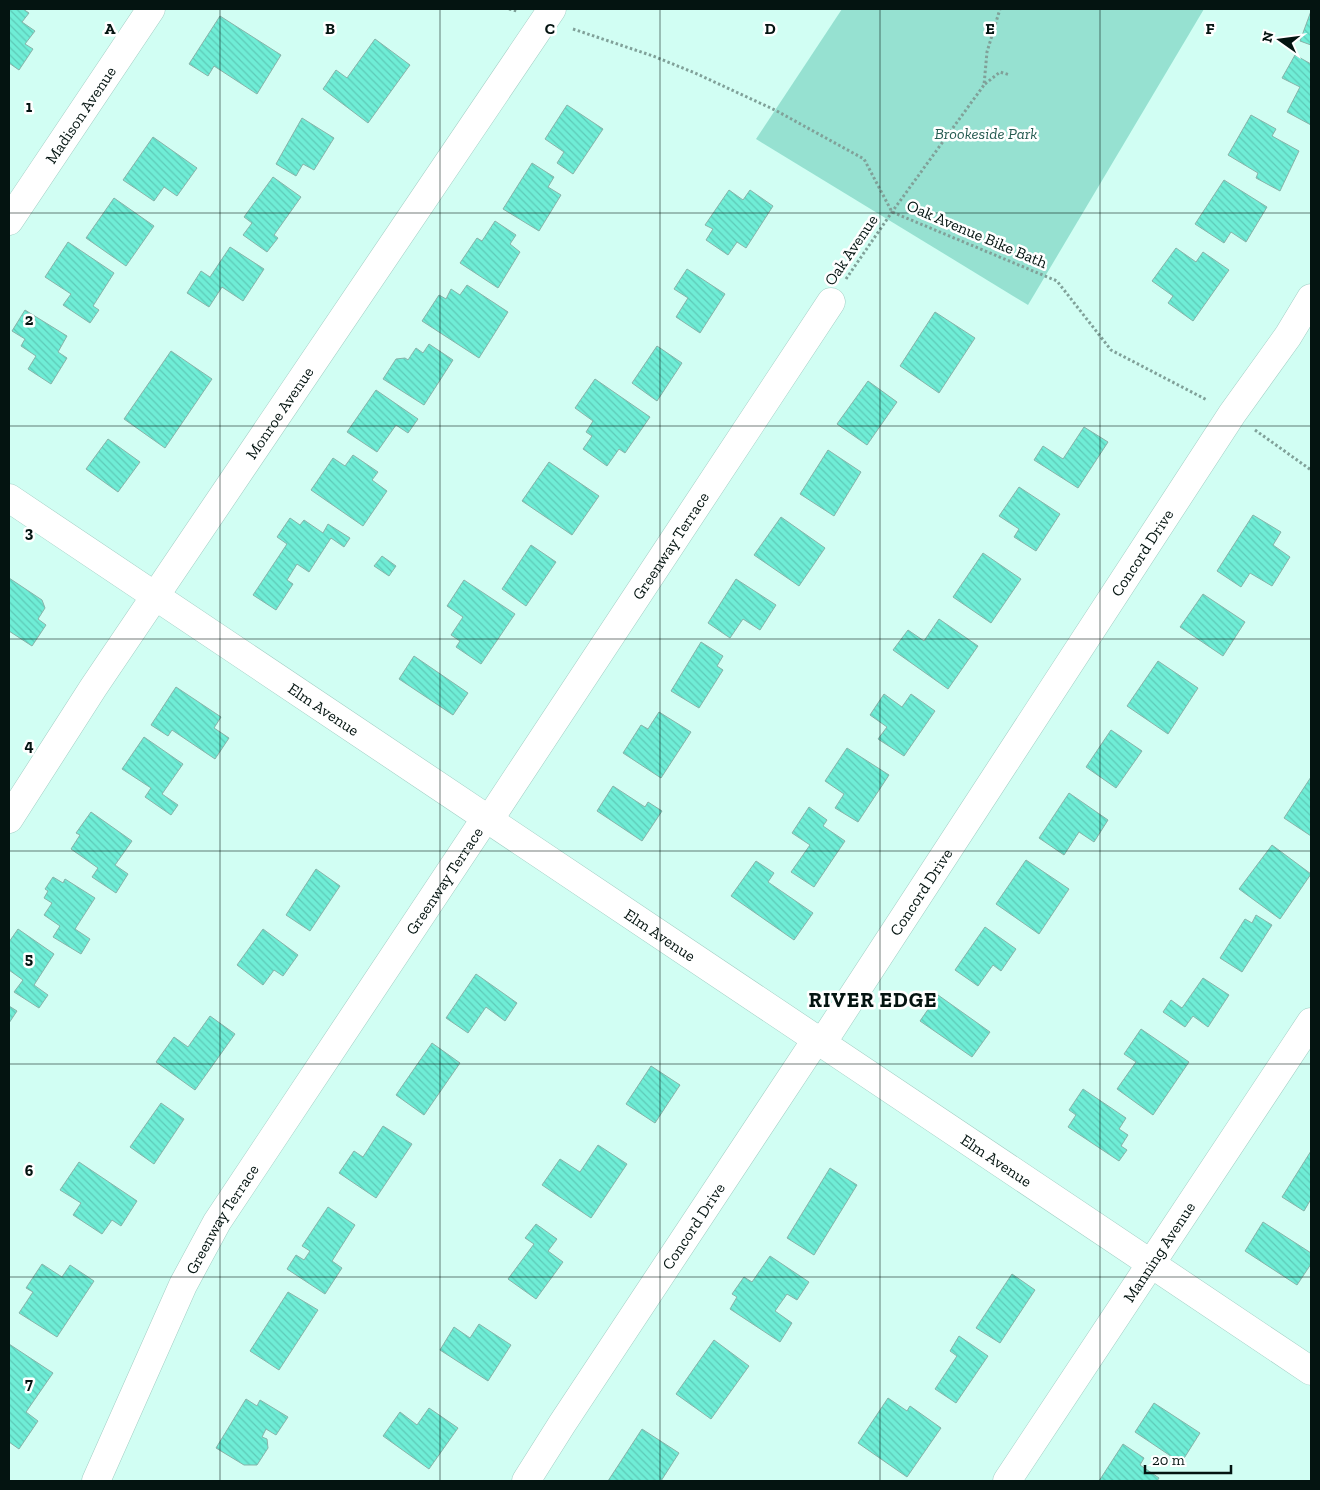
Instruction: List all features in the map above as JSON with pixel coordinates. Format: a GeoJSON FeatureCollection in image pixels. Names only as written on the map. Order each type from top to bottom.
{"type":"FeatureCollection","features":[{"type":"Feature","properties":{"kind":"street","name":"Madison Avenue"},"geometry":{"type":"LineString","coordinates":[[9,221],[151,9]]}},
{"type":"Feature","properties":{"kind":"street","name":"Monroe Avenue"},"geometry":{"type":"LineString","coordinates":[[9,819],[155,598],[549,15]]}},
{"type":"Feature","properties":{"kind":"street","name":"Concord Drive"},"geometry":{"type":"LineString","coordinates":[[526,1481],[816,1040],[828,1034],[1232,414],[1288,336],[1311,298]]}},
{"type":"Feature","properties":{"kind":"street","name":"Greenway Terrace"},"geometry":{"type":"LineString","coordinates":[[96,1481],[183,1285],[217,1222],[485,819],[495,811],[831,302]]}},
{"type":"Feature","properties":{"kind":"street","name":"Elm Avenue"},"geometry":{"type":"LineString","coordinates":[[9,498],[155,598],[1311,1371]]}},
{"type":"Feature","properties":{"kind":"street","name":"Manning Avenue"},"geometry":{"type":"LineString","coordinates":[[1007,1481],[1311,1022]]}},
{"type":"Feature","properties":{"kind":"path","name":"Oak Avenue Bike Bath"},"geometry":{"type":"LineString","coordinates":[[509,9],[549,15],[653,56],[783,114],[864,159],[892,212],[1057,281],[1111,350],[1232,414],[1311,470]]}},
{"type":"Feature","properties":{"kind":"path"},"geometry":{"type":"LineString","coordinates":[[984,85],[987,52],[1000,9]]}},
{"type":"Feature","properties":{"kind":"path"},"geometry":{"type":"LineString","coordinates":[[984,85],[1000,72],[1010,75]]}},
{"type":"Feature","properties":{"kind":"path","name":"Oak Avenue"},"geometry":{"type":"LineString","coordinates":[[831,302],[892,212],[984,85]]}},
{"type":"Feature","properties":{"kind":"green space","name":"Brookeside Park"},"geometry":{"type":"Polygon","coordinates":[[[842,9],[1204,9],[1028,305],[756,139],[842,9]]]}},
{"type":"Feature","properties":{"kind":"building"},"geometry":{"type":"Polygon","coordinates":[[[9,9],[23,9],[29,13],[22,22],[35,31],[25,44],[33,49],[19,70],[9,63],[9,9]]]}},
{"type":"Feature","properties":{"kind":"building"},"geometry":{"type":"Polygon","coordinates":[[[1311,11],[1311,45],[1300,41],[1311,11]]]}},
{"type":"Feature","properties":{"kind":"building"},"geometry":{"type":"Polygon","coordinates":[[[220,16],[281,55],[257,94],[214,66],[208,76],[189,64],[220,16]]]}},
{"type":"Feature","properties":{"kind":"building"},"geometry":{"type":"Polygon","coordinates":[[[375,39],[410,65],[368,123],[323,89],[336,70],[347,78],[375,39]]]}},
{"type":"Feature","properties":{"kind":"building"},"geometry":{"type":"Polygon","coordinates":[[[1295,55],[1311,64],[1311,125],[1287,112],[1300,87],[1282,78],[1295,55]]]}},
{"type":"Feature","properties":{"kind":"building"},"geometry":{"type":"Polygon","coordinates":[[[567,105],[603,129],[573,174],[557,163],[564,152],[545,139],[567,105]]]}},
{"type":"Feature","properties":{"kind":"building"},"geometry":{"type":"Polygon","coordinates":[[[1251,115],[1276,129],[1272,136],[1299,151],[1280,191],[1256,178],[1258,173],[1228,155],[1251,115]]]}},
{"type":"Feature","properties":{"kind":"building"},"geometry":{"type":"Polygon","coordinates":[[[302,118],[334,138],[314,170],[303,164],[296,176],[276,164],[302,118]]]}},
{"type":"Feature","properties":{"kind":"building"},"geometry":{"type":"Polygon","coordinates":[[[153,137],[197,168],[177,196],[164,187],[154,201],[123,180],[153,137]]]}},
{"type":"Feature","properties":{"kind":"building"},"geometry":{"type":"Polygon","coordinates":[[[532,163],[554,177],[548,187],[561,195],[539,231],[503,209],[532,163]]]}},
{"type":"Feature","properties":{"kind":"building"},"geometry":{"type":"Polygon","coordinates":[[[273,177],[301,197],[274,235],[278,238],[267,252],[243,235],[252,223],[244,217],[273,177]]]}},
{"type":"Feature","properties":{"kind":"building"},"geometry":{"type":"Polygon","coordinates":[[[1224,180],[1267,207],[1246,242],[1231,232],[1224,243],[1195,224],[1224,180]]]}},
{"type":"Feature","properties":{"kind":"building"},"geometry":{"type":"Polygon","coordinates":[[[729,190],[743,200],[750,190],[773,206],[746,248],[737,242],[728,255],[706,240],[713,229],[705,225],[729,190]]]}},
{"type":"Feature","properties":{"kind":"building"},"geometry":{"type":"Polygon","coordinates":[[[114,198],[154,226],[126,266],[86,238],[114,198]]]}},
{"type":"Feature","properties":{"kind":"building"},"geometry":{"type":"Polygon","coordinates":[[[495,221],[516,235],[510,244],[520,252],[498,288],[460,263],[477,238],[482,241],[495,221]]]}},
{"type":"Feature","properties":{"kind":"building"},"geometry":{"type":"Polygon","coordinates":[[[68,242],[114,273],[93,306],[99,310],[90,323],[63,305],[71,294],[45,277],[68,242]]]}},
{"type":"Feature","properties":{"kind":"building"},"geometry":{"type":"Polygon","coordinates":[[[230,247],[264,269],[243,301],[222,287],[209,307],[187,293],[201,271],[210,277],[230,247]]]}},
{"type":"Feature","properties":{"kind":"building"},"geometry":{"type":"Polygon","coordinates":[[[1176,248],[1196,262],[1203,252],[1229,270],[1193,321],[1168,303],[1173,296],[1152,281],[1176,248]]]}},
{"type":"Feature","properties":{"kind":"building"},"geometry":{"type":"Polygon","coordinates":[[[687,269],[725,294],[700,333],[676,317],[688,298],[674,289],[687,269]]]}},
{"type":"Feature","properties":{"kind":"building"},"geometry":{"type":"Polygon","coordinates":[[[467,285],[508,312],[479,358],[422,321],[439,295],[446,299],[451,289],[460,295],[467,285]]]}},
{"type":"Feature","properties":{"kind":"building"},"geometry":{"type":"Polygon","coordinates":[[[25,310],[67,336],[58,352],[67,358],[51,384],[28,369],[36,356],[21,346],[25,339],[12,331],[25,310]]]}},
{"type":"Feature","properties":{"kind":"building"},"geometry":{"type":"Polygon","coordinates":[[[935,312],[975,338],[939,393],[900,366],[935,312]]]}},
{"type":"Feature","properties":{"kind":"building"},"geometry":{"type":"Polygon","coordinates":[[[429,344],[453,360],[424,405],[383,379],[396,359],[405,358],[408,360],[416,348],[423,353],[429,344]]]}},
{"type":"Feature","properties":{"kind":"building"},"geometry":{"type":"Polygon","coordinates":[[[657,346],[682,363],[657,401],[632,383],[657,346]]]}},
{"type":"Feature","properties":{"kind":"building"},"geometry":{"type":"Polygon","coordinates":[[[171,351],[212,379],[165,448],[124,419],[171,351]]]}},
{"type":"Feature","properties":{"kind":"building"},"geometry":{"type":"Polygon","coordinates":[[[595,379],[650,417],[625,453],[619,449],[607,466],[583,449],[592,436],[586,432],[593,421],[575,408],[595,379]]]}},
{"type":"Feature","properties":{"kind":"building"},"geometry":{"type":"Polygon","coordinates":[[[868,381],[897,402],[867,445],[837,424],[868,381]]]}},
{"type":"Feature","properties":{"kind":"building"},"geometry":{"type":"Polygon","coordinates":[[[376,390],[418,419],[408,433],[396,425],[377,452],[347,432],[376,390]]]}},
{"type":"Feature","properties":{"kind":"building"},"geometry":{"type":"Polygon","coordinates":[[[1084,427],[1108,442],[1078,488],[1034,460],[1043,446],[1063,459],[1084,427]]]}},
{"type":"Feature","properties":{"kind":"building"},"geometry":{"type":"Polygon","coordinates":[[[108,439],[140,462],[118,492],[86,469],[108,439]]]}},
{"type":"Feature","properties":{"kind":"building"},"geometry":{"type":"Polygon","coordinates":[[[828,450],[861,472],[834,516],[800,494],[828,450]]]}},
{"type":"Feature","properties":{"kind":"building"},"geometry":{"type":"Polygon","coordinates":[[[353,455],[378,472],[372,480],[387,491],[363,526],[311,490],[333,458],[345,466],[353,455]]]}},
{"type":"Feature","properties":{"kind":"building"},"geometry":{"type":"Polygon","coordinates":[[[549,462],[599,496],[572,535],[522,501],[549,462]]]}},
{"type":"Feature","properties":{"kind":"building"},"geometry":{"type":"Polygon","coordinates":[[[1019,487],[1060,514],[1036,551],[1014,537],[1019,529],[999,516],[1019,487]]]}},
{"type":"Feature","properties":{"kind":"building"},"geometry":{"type":"Polygon","coordinates":[[[1253,515],[1281,532],[1273,545],[1290,557],[1272,586],[1250,573],[1241,587],[1217,571],[1253,515]]]}},
{"type":"Feature","properties":{"kind":"building"},"geometry":{"type":"Polygon","coordinates":[[[781,517],[825,548],[799,586],[754,555],[781,517]]]}},
{"type":"Feature","properties":{"kind":"building"},"geometry":{"type":"Polygon","coordinates":[[[290,518],[300,525],[304,520],[323,533],[328,524],[350,538],[344,547],[331,538],[309,572],[297,564],[287,580],[293,584],[276,610],[253,595],[287,544],[277,537],[290,518]]]}},
{"type":"Feature","properties":{"kind":"building"},"geometry":{"type":"Polygon","coordinates":[[[531,545],[556,562],[526,606],[502,589],[531,545]]]}},
{"type":"Feature","properties":{"kind":"building"},"geometry":{"type":"Polygon","coordinates":[[[983,553],[1021,579],[991,623],[953,597],[983,553]]]}},
{"type":"Feature","properties":{"kind":"building"},"geometry":{"type":"Polygon","coordinates":[[[382,556],[396,566],[389,576],[374,566],[382,556]]]}},
{"type":"Feature","properties":{"kind":"building"},"geometry":{"type":"Polygon","coordinates":[[[9,578],[42,600],[45,608],[38,619],[46,625],[32,646],[9,631],[9,578]]]}},
{"type":"Feature","properties":{"kind":"building"},"geometry":{"type":"Polygon","coordinates":[[[736,579],[776,605],[760,630],[743,619],[730,638],[708,623],[736,579]]]}},
{"type":"Feature","properties":{"kind":"building"},"geometry":{"type":"Polygon","coordinates":[[[464,580],[515,614],[481,664],[456,647],[460,641],[451,635],[463,617],[447,606],[464,580]]]}},
{"type":"Feature","properties":{"kind":"building"},"geometry":{"type":"Polygon","coordinates":[[[1203,594],[1245,622],[1223,656],[1180,627],[1203,594]]]}},
{"type":"Feature","properties":{"kind":"building"},"geometry":{"type":"Polygon","coordinates":[[[939,619],[978,646],[948,689],[893,650],[908,630],[924,641],[939,619]]]}},
{"type":"Feature","properties":{"kind":"building"},"geometry":{"type":"Polygon","coordinates":[[[701,642],[723,656],[717,666],[723,670],[699,708],[671,691],[701,642]]]}},
{"type":"Feature","properties":{"kind":"building"},"geometry":{"type":"Polygon","coordinates":[[[414,656],[468,693],[453,715],[399,679],[414,656]]]}},
{"type":"Feature","properties":{"kind":"building"},"geometry":{"type":"Polygon","coordinates":[[[1158,661],[1198,688],[1168,734],[1127,706],[1158,661]]]}},
{"type":"Feature","properties":{"kind":"building"},"geometry":{"type":"Polygon","coordinates":[[[176,687],[221,717],[214,728],[229,738],[215,759],[172,730],[168,736],[151,725],[176,687]]]}},
{"type":"Feature","properties":{"kind":"building"},"geometry":{"type":"Polygon","coordinates":[[[884,694],[902,707],[911,694],[935,711],[904,756],[878,739],[887,727],[870,715],[884,694]]]}},
{"type":"Feature","properties":{"kind":"building"},"geometry":{"type":"Polygon","coordinates":[[[659,712],[691,732],[661,778],[623,753],[641,725],[648,729],[659,712]]]}},
{"type":"Feature","properties":{"kind":"building"},"geometry":{"type":"Polygon","coordinates":[[[1111,730],[1142,751],[1116,788],[1086,767],[1111,730]]]}},
{"type":"Feature","properties":{"kind":"building"},"geometry":{"type":"Polygon","coordinates":[[[144,737],[183,764],[162,794],[178,805],[171,815],[145,797],[151,788],[122,769],[144,737]]]}},
{"type":"Feature","properties":{"kind":"building"},"geometry":{"type":"Polygon","coordinates":[[[847,748],[889,775],[858,822],[835,808],[844,794],[825,781],[847,748]]]}},
{"type":"Feature","properties":{"kind":"building"},"geometry":{"type":"Polygon","coordinates":[[[1311,777],[1311,836],[1284,818],[1311,777]]]}},
{"type":"Feature","properties":{"kind":"building"},"geometry":{"type":"Polygon","coordinates":[[[613,786],[645,807],[648,802],[662,811],[642,841],[597,811],[613,786]]]}},
{"type":"Feature","properties":{"kind":"building"},"geometry":{"type":"Polygon","coordinates":[[[1069,793],[1108,820],[1094,842],[1079,832],[1064,855],[1039,838],[1069,793]]]}},
{"type":"Feature","properties":{"kind":"building"},"geometry":{"type":"Polygon","coordinates":[[[809,807],[827,820],[823,826],[845,841],[814,887],[791,872],[810,845],[792,833],[809,807]]]}},
{"type":"Feature","properties":{"kind":"building"},"geometry":{"type":"Polygon","coordinates":[[[91,812],[132,841],[115,865],[128,874],[116,893],[92,877],[98,868],[71,849],[80,835],[76,833],[91,812]]]}},
{"type":"Feature","properties":{"kind":"building"},"geometry":{"type":"Polygon","coordinates":[[[1272,845],[1311,874],[1280,919],[1239,889],[1272,845]]]}},
{"type":"Feature","properties":{"kind":"building"},"geometry":{"type":"Polygon","coordinates":[[[1026,860],[1069,889],[1039,934],[996,904],[1026,860]]]}},
{"type":"Feature","properties":{"kind":"building"},"geometry":{"type":"Polygon","coordinates":[[[756,861],[774,873],[768,882],[813,913],[794,940],[731,896],[756,861]]]}},
{"type":"Feature","properties":{"kind":"building"},"geometry":{"type":"Polygon","coordinates":[[[316,869],[340,886],[310,931],[286,915],[316,869]]]}},
{"type":"Feature","properties":{"kind":"building"},"geometry":{"type":"Polygon","coordinates":[[[53,877],[63,883],[65,879],[95,898],[75,929],[90,939],[81,954],[53,937],[60,926],[44,915],[52,903],[44,898],[48,891],[45,889],[53,877]]]}},
{"type":"Feature","properties":{"kind":"building"},"geometry":{"type":"Polygon","coordinates":[[[1256,915],[1272,925],[1242,972],[1220,958],[1245,919],[1252,923],[1256,915]]]}},
{"type":"Feature","properties":{"kind":"building"},"geometry":{"type":"Polygon","coordinates":[[[985,927],[1016,949],[1001,971],[993,965],[978,986],[955,970],[985,927]]]}},
{"type":"Feature","properties":{"kind":"building"},"geometry":{"type":"Polygon","coordinates":[[[18,929],[54,954],[34,985],[48,995],[39,1008],[14,992],[23,980],[9,970],[9,942],[18,929]]]}},
{"type":"Feature","properties":{"kind":"building"},"geometry":{"type":"Polygon","coordinates":[[[263,929],[298,955],[283,976],[274,970],[263,985],[237,965],[263,929]]]}},
{"type":"Feature","properties":{"kind":"building"},"geometry":{"type":"Polygon","coordinates":[[[476,974],[517,1003],[505,1021],[486,1007],[468,1033],[446,1018],[476,974]]]}},
{"type":"Feature","properties":{"kind":"building"},"geometry":{"type":"Polygon","coordinates":[[[1203,978],[1229,995],[1208,1027],[1193,1016],[1185,1027],[1163,1012],[1171,1000],[1182,1008],[1203,978]]]}},
{"type":"Feature","properties":{"kind":"building"},"geometry":{"type":"Polygon","coordinates":[[[938,995],[990,1032],[972,1057],[920,1021],[938,995]]]}},
{"type":"Feature","properties":{"kind":"building"},"geometry":{"type":"Polygon","coordinates":[[[9,1006],[17,1011],[9,1023],[9,1006]]]}},
{"type":"Feature","properties":{"kind":"building"},"geometry":{"type":"Polygon","coordinates":[[[210,1016],[235,1034],[195,1090],[156,1062],[174,1037],[188,1047],[210,1016]]]}},
{"type":"Feature","properties":{"kind":"building"},"geometry":{"type":"Polygon","coordinates":[[[1141,1029],[1189,1062],[1153,1115],[1117,1089],[1136,1062],[1124,1054],[1141,1029]]]}},
{"type":"Feature","properties":{"kind":"building"},"geometry":{"type":"Polygon","coordinates":[[[432,1043],[460,1063],[424,1115],[396,1095],[432,1043]]]}},
{"type":"Feature","properties":{"kind":"building"},"geometry":{"type":"Polygon","coordinates":[[[651,1066],[680,1085],[655,1123],[626,1104],[651,1066]]]}},
{"type":"Feature","properties":{"kind":"building"},"geometry":{"type":"Polygon","coordinates":[[[1083,1089],[1126,1118],[1119,1129],[1128,1135],[1121,1146],[1127,1150],[1119,1161],[1068,1127],[1076,1115],[1069,1110],[1083,1089]]]}},
{"type":"Feature","properties":{"kind":"building"},"geometry":{"type":"Polygon","coordinates":[[[161,1103],[184,1119],[154,1164],[130,1147],[161,1103]]]}},
{"type":"Feature","properties":{"kind":"building"},"geometry":{"type":"Polygon","coordinates":[[[383,1126],[412,1144],[376,1198],[339,1173],[354,1151],[363,1157],[383,1126]]]}},
{"type":"Feature","properties":{"kind":"building"},"geometry":{"type":"Polygon","coordinates":[[[598,1145],[627,1164],[591,1218],[542,1185],[560,1159],[580,1172],[598,1145]]]}},
{"type":"Feature","properties":{"kind":"building"},"geometry":{"type":"Polygon","coordinates":[[[1311,1151],[1311,1199],[1304,1211],[1282,1197],[1311,1151]]]}},
{"type":"Feature","properties":{"kind":"building"},"geometry":{"type":"Polygon","coordinates":[[[79,1162],[137,1201],[121,1226],[112,1220],[102,1234],[73,1215],[81,1203],[60,1190],[79,1162]]]}},
{"type":"Feature","properties":{"kind":"building"},"geometry":{"type":"Polygon","coordinates":[[[830,1168],[857,1185],[814,1255],[787,1238],[830,1168]]]}},
{"type":"Feature","properties":{"kind":"building"},"geometry":{"type":"Polygon","coordinates":[[[328,1207],[355,1225],[332,1261],[342,1268],[325,1294],[287,1269],[296,1255],[304,1260],[310,1251],[302,1246],[328,1207]]]}},
{"type":"Feature","properties":{"kind":"building"},"geometry":{"type":"Polygon","coordinates":[[[1263,1222],[1311,1253],[1311,1264],[1297,1285],[1245,1251],[1263,1222]]]}},
{"type":"Feature","properties":{"kind":"building"},"geometry":{"type":"Polygon","coordinates":[[[536,1224],[557,1239],[548,1251],[563,1262],[536,1299],[508,1279],[534,1244],[525,1238],[536,1224]]]}},
{"type":"Feature","properties":{"kind":"building"},"geometry":{"type":"Polygon","coordinates":[[[770,1256],[809,1282],[797,1300],[787,1294],[775,1311],[792,1323],[780,1342],[730,1309],[737,1297],[732,1294],[744,1277],[752,1282],[770,1256]]]}},
{"type":"Feature","properties":{"kind":"building"},"geometry":{"type":"Polygon","coordinates":[[[42,1264],[62,1277],[70,1265],[94,1281],[57,1337],[19,1313],[33,1292],[26,1288],[42,1264]]]}},
{"type":"Feature","properties":{"kind":"building"},"geometry":{"type":"Polygon","coordinates":[[[1012,1274],[1035,1290],[1000,1343],[976,1328],[1012,1274]]]}},
{"type":"Feature","properties":{"kind":"building"},"geometry":{"type":"Polygon","coordinates":[[[288,1292],[318,1310],[279,1370],[250,1351],[288,1292]]]}},
{"type":"Feature","properties":{"kind":"building"},"geometry":{"type":"Polygon","coordinates":[[[479,1324],[511,1345],[488,1381],[440,1350],[454,1327],[470,1338],[479,1324]]]}},
{"type":"Feature","properties":{"kind":"building"},"geometry":{"type":"Polygon","coordinates":[[[959,1336],[988,1356],[956,1403],[935,1389],[957,1356],[950,1351],[959,1336]]]}},
{"type":"Feature","properties":{"kind":"building"},"geometry":{"type":"Polygon","coordinates":[[[714,1340],[749,1366],[711,1419],[676,1394],[714,1340]]]}},
{"type":"Feature","properties":{"kind":"building"},"geometry":{"type":"Polygon","coordinates":[[[9,1344],[53,1373],[26,1412],[38,1421],[19,1449],[9,1442],[9,1344]]]}},
{"type":"Feature","properties":{"kind":"building"},"geometry":{"type":"Polygon","coordinates":[[[888,1398],[907,1411],[910,1406],[941,1428],[907,1477],[858,1443],[888,1398]]]}},
{"type":"Feature","properties":{"kind":"building"},"geometry":{"type":"Polygon","coordinates":[[[246,1399],[257,1406],[260,1400],[288,1417],[276,1435],[266,1429],[262,1437],[267,1439],[268,1448],[257,1465],[244,1465],[216,1448],[246,1399]]]}},
{"type":"Feature","properties":{"kind":"building"},"geometry":{"type":"Polygon","coordinates":[[[1154,1403],[1200,1433],[1181,1463],[1135,1432],[1154,1403]]]}},
{"type":"Feature","properties":{"kind":"building"},"geometry":{"type":"Polygon","coordinates":[[[429,1408],[458,1428],[429,1469],[383,1436],[400,1412],[417,1425],[429,1408]]]}},
{"type":"Feature","properties":{"kind":"building"},"geometry":{"type":"Polygon","coordinates":[[[642,1429],[679,1453],[661,1481],[608,1481],[642,1429]]]}},
{"type":"Feature","properties":{"kind":"building"},"geometry":{"type":"Polygon","coordinates":[[[1123,1444],[1144,1458],[1140,1465],[1159,1478],[1157,1481],[1099,1481],[1123,1444]]]}},
{"type":"Feature","properties":{"kind":"district","name":"RIVER EDGE"},"geometry":{"type":"Point","coordinates":[873,999]}}]}
